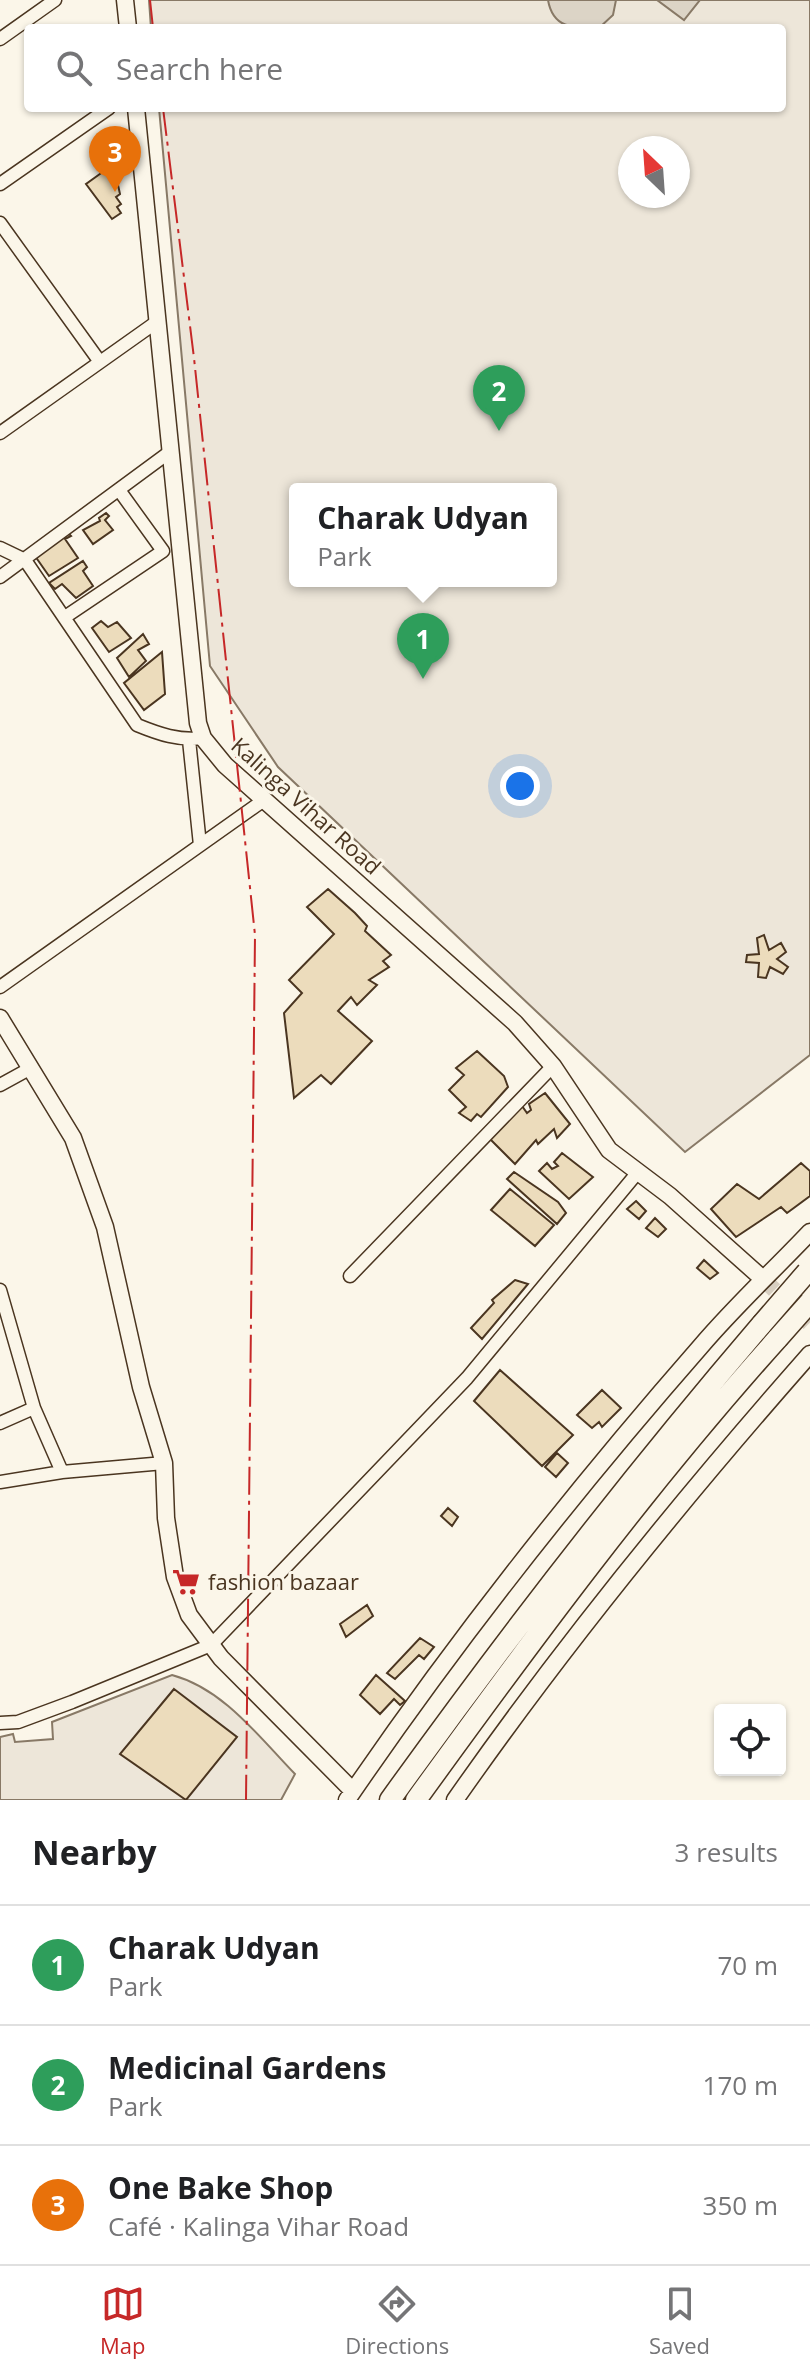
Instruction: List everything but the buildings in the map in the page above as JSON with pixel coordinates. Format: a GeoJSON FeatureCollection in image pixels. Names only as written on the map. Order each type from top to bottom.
{"type":"FeatureCollection","features":[{"type":"Feature","properties":{"kind":"highway"},"geometry":{"type":"LineString","coordinates":[[416,1800],[537,1633],[770,1331],[809,1270]]}},
{"type":"Feature","properties":{"kind":"highway"},"geometry":{"type":"LineString","coordinates":[[390,1800],[573,1554],[687,1411],[770,1331],[810,1302]]}},
{"type":"Feature","properties":{"kind":"street"},"geometry":{"type":"LineString","coordinates":[[0,39],[55,0]]}},
{"type":"Feature","properties":{"kind":"street"},"geometry":{"type":"LineString","coordinates":[[125,0],[128,24]]}},
{"type":"Feature","properties":{"kind":"street"},"geometry":{"type":"LineString","coordinates":[[0,184],[103,112]]}},
{"type":"Feature","properties":{"kind":"street","name":"Kalinga Vihar Road"},"geometry":{"type":"LineString","coordinates":[[136,112],[198,723],[196,739],[515,1023],[553,1066],[609,1150],[763,1279]]}},
{"type":"Feature","properties":{"kind":"street"},"geometry":{"type":"LineString","coordinates":[[0,223],[100,362]]}},
{"type":"Feature","properties":{"kind":"street"},"geometry":{"type":"LineString","coordinates":[[3,426],[158,321]]}},
{"type":"Feature","properties":{"kind":"street"},"geometry":{"type":"LineString","coordinates":[[0,577],[171,451]]}},
{"type":"Feature","properties":{"kind":"street"},"geometry":{"type":"LineString","coordinates":[[65,617],[163,551],[119,490]]}},
{"type":"Feature","properties":{"kind":"street"},"geometry":{"type":"LineString","coordinates":[[0,548],[25,560],[137,725],[163,735],[196,739],[200,845]]}},
{"type":"Feature","properties":{"kind":"street"},"geometry":{"type":"LineString","coordinates":[[0,987],[264,800]]}},
{"type":"Feature","properties":{"kind":"street"},"geometry":{"type":"LineString","coordinates":[[0,1018],[73,1138],[105,1227],[141,1387],[164,1463],[166,1518],[175,1577],[189,1615],[211,1645],[350,1795],[581,1488],[702,1344],[810,1232]]}},
{"type":"Feature","properties":{"kind":"street"},"geometry":{"type":"LineString","coordinates":[[350,1276],[553,1066]]}},
{"type":"Feature","properties":{"kind":"street"},"geometry":{"type":"LineString","coordinates":[[0,1085],[31,1068]]}},
{"type":"Feature","properties":{"kind":"street"},"geometry":{"type":"LineString","coordinates":[[0,1723],[18,1722],[211,1645],[467,1378],[638,1172]]}},
{"type":"Feature","properties":{"kind":"street"},"geometry":{"type":"LineString","coordinates":[[0,1290],[4,1322],[34,1408],[62,1472]]}},
{"type":"Feature","properties":{"kind":"street"},"geometry":{"type":"LineString","coordinates":[[455,1800],[570,1642],[729,1446],[810,1354]]}},
{"type":"Feature","properties":{"kind":"street"},"geometry":{"type":"LineString","coordinates":[[0,1423],[34,1408]]}},
{"type":"Feature","properties":{"kind":"street"},"geometry":{"type":"LineString","coordinates":[[0,1482],[62,1472],[164,1463]]}},
{"type":"Feature","properties":{"kind":"shaded area"},"geometry":{"type":"Polygon","coordinates":[[[149,0],[810,0],[810,1055],[685,1152],[278,767],[210,666],[159,112],[786,112],[786,24],[151,24],[149,0]]]}},
{"type":"Feature","properties":{"kind":"shaded area"},"geometry":{"type":"Polygon","coordinates":[[[548,0],[616,0],[613,15],[603,24],[564,24],[551,10],[548,0]]]}},
{"type":"Feature","properties":{"kind":"shaded area"},"geometry":{"type":"Polygon","coordinates":[[[657,0],[700,0],[684,20],[657,0]]]}},
{"type":"Feature","properties":{"kind":"shaded area"},"geometry":{"type":"Polygon","coordinates":[[[172,1675],[208,1691],[224,1703],[295,1774],[281,1800],[0,1800],[0,1737],[13,1734],[15,1742],[53,1739],[52,1722],[172,1675]]]}},
{"type":"Feature","properties":{"kind":"tunnel"},"geometry":{"type":"LineString","coordinates":[[763,1279],[810,1324]]}},
{"type":"Feature","properties":{"kind":"power"},"geometry":{"type":"LineString","coordinates":[[150,0],[153,24]]}},
{"type":"Feature","properties":{"kind":"power"},"geometry":{"type":"LineString","coordinates":[[163,112],[194,358],[255,935],[246,1800]]}},
{"type":"Feature","properties":{"kind":"place","name":"One Bake Shop"},"geometry":{"type":"Point","coordinates":[115,192]}},
{"type":"Feature","properties":{"kind":"place","name":"Medicinal Gardens"},"geometry":{"type":"Point","coordinates":[499,431]}},
{"type":"Feature","properties":{"kind":"place","name":"Charak Udyan"},"geometry":{"type":"Point","coordinates":[423,679]}},
{"type":"Feature","properties":{"kind":"place","name":"fashion bazaar"},"geometry":{"type":"Point","coordinates":[186,1582]}}]}
